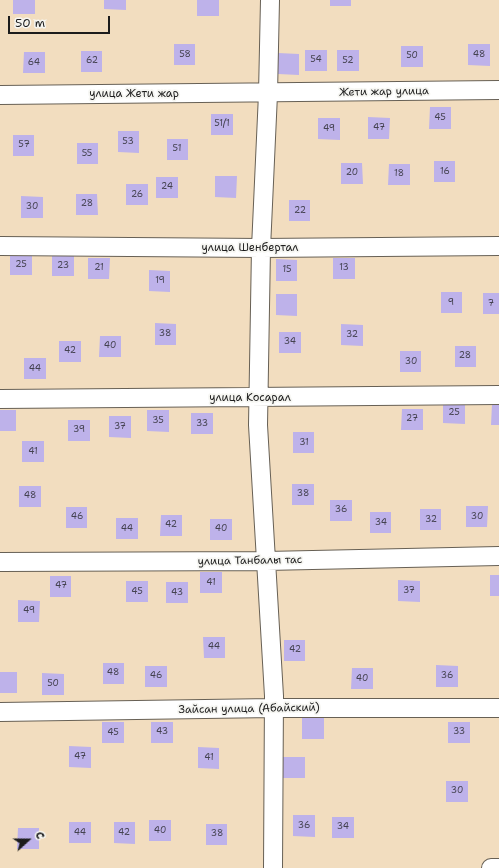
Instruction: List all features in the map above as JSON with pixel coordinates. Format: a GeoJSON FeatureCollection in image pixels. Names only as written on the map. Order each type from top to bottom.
{"type":"FeatureCollection","features":[{"type":"Feature","properties":{"kind":"street"},"geometry":{"type":"LineString","coordinates":[[270,0],[268,94],[261,248],[260,398],[258,425],[273,708],[273,868]]}},
{"type":"Feature","properties":{"kind":"street","name":"Жети жар улица"},"geometry":{"type":"LineString","coordinates":[[268,94],[499,90]]}},
{"type":"Feature","properties":{"kind":"street","name":"улица Жети жар"},"geometry":{"type":"LineString","coordinates":[[0,95],[268,94]]}},
{"type":"Feature","properties":{"kind":"street","name":"улица Шенбертал"},"geometry":{"type":"LineString","coordinates":[[0,246],[261,248],[499,246]]}},
{"type":"Feature","properties":{"kind":"street","name":"улица Косарал"},"geometry":{"type":"LineString","coordinates":[[0,399],[499,395]]}},
{"type":"Feature","properties":{"kind":"street","name":"улица Танбалы тас"},"geometry":{"type":"LineString","coordinates":[[0,562],[266,561],[499,556]]}},
{"type":"Feature","properties":{"kind":"street","name":"Зайсан улица (Абайский)"},"geometry":{"type":"LineString","coordinates":[[0,712],[273,708],[499,708]]}},
{"type":"Feature","properties":{"kind":"street"},"geometry":{"type":"LineString","coordinates":[[491,868],[499,868]]}},
{"type":"Feature","properties":{"kind":"building"},"geometry":{"type":"Polygon","coordinates":[[[13,0],[35,0],[35,14],[13,14],[13,0]]]}},
{"type":"Feature","properties":{"kind":"building"},"geometry":{"type":"Polygon","coordinates":[[[104,0],[126,0],[126,10],[104,9],[104,0]]]}},
{"type":"Feature","properties":{"kind":"building"},"geometry":{"type":"Polygon","coordinates":[[[197,0],[219,0],[219,16],[197,16],[197,0]]]}},
{"type":"Feature","properties":{"kind":"building"},"geometry":{"type":"Polygon","coordinates":[[[330,0],[351,0],[351,6],[330,6],[330,0]]]}},
{"type":"Feature","properties":{"kind":"building"},"geometry":{"type":"Polygon","coordinates":[[[174,44],[195,44],[195,65],[174,65],[174,44]]]}},
{"type":"Feature","properties":{"kind":"building"},"geometry":{"type":"Polygon","coordinates":[[[468,44],[490,44],[490,66],[468,65],[468,44]]]}},
{"type":"Feature","properties":{"kind":"building"},"geometry":{"type":"Polygon","coordinates":[[[401,46],[423,46],[423,67],[401,67],[401,46]]]}},
{"type":"Feature","properties":{"kind":"building"},"geometry":{"type":"Polygon","coordinates":[[[305,50],[327,50],[327,71],[305,71],[305,50]]]}},
{"type":"Feature","properties":{"kind":"building"},"geometry":{"type":"Polygon","coordinates":[[[337,50],[359,50],[359,71],[337,71],[337,50]]]}},
{"type":"Feature","properties":{"kind":"building"},"geometry":{"type":"Polygon","coordinates":[[[81,51],[102,51],[102,72],[81,72],[81,51]]]}},
{"type":"Feature","properties":{"kind":"building"},"geometry":{"type":"Polygon","coordinates":[[[24,52],[45,52],[45,73],[23,73],[24,52]]]}},
{"type":"Feature","properties":{"kind":"building"},"geometry":{"type":"Polygon","coordinates":[[[278,53],[299,54],[299,75],[278,74],[278,53]]]}},
{"type":"Feature","properties":{"kind":"building"},"geometry":{"type":"Polygon","coordinates":[[[430,107],[451,107],[451,129],[429,129],[430,107]]]}},
{"type":"Feature","properties":{"kind":"building"},"geometry":{"type":"Polygon","coordinates":[[[211,114],[233,114],[233,135],[211,135],[211,114]]]}},
{"type":"Feature","properties":{"kind":"building"},"geometry":{"type":"Polygon","coordinates":[[[368,117],[390,118],[389,139],[368,139],[368,117]]]}},
{"type":"Feature","properties":{"kind":"building"},"geometry":{"type":"Polygon","coordinates":[[[318,118],[340,118],[340,140],[318,139],[318,118]]]}},
{"type":"Feature","properties":{"kind":"building"},"geometry":{"type":"Polygon","coordinates":[[[118,131],[139,131],[139,153],[118,152],[118,131]]]}},
{"type":"Feature","properties":{"kind":"building"},"geometry":{"type":"Polygon","coordinates":[[[13,135],[34,135],[34,156],[13,156],[13,135]]]}},
{"type":"Feature","properties":{"kind":"building"},"geometry":{"type":"Polygon","coordinates":[[[167,139],[188,139],[188,160],[167,160],[167,139]]]}},
{"type":"Feature","properties":{"kind":"building"},"geometry":{"type":"Polygon","coordinates":[[[77,143],[98,143],[98,164],[77,164],[77,143]]]}},
{"type":"Feature","properties":{"kind":"building"},"geometry":{"type":"Polygon","coordinates":[[[434,161],[455,161],[455,182],[434,182],[434,161]]]}},
{"type":"Feature","properties":{"kind":"building"},"geometry":{"type":"Polygon","coordinates":[[[341,163],[362,163],[363,184],[341,184],[341,163]]]}},
{"type":"Feature","properties":{"kind":"building"},"geometry":{"type":"Polygon","coordinates":[[[389,164],[410,164],[410,185],[388,185],[389,164]]]}},
{"type":"Feature","properties":{"kind":"building"},"geometry":{"type":"Polygon","coordinates":[[[215,176],[237,176],[236,198],[215,197],[215,176]]]}},
{"type":"Feature","properties":{"kind":"building"},"geometry":{"type":"Polygon","coordinates":[[[156,177],[178,177],[178,198],[156,198],[156,177]]]}},
{"type":"Feature","properties":{"kind":"building"},"geometry":{"type":"Polygon","coordinates":[[[126,184],[148,184],[148,205],[126,205],[126,184]]]}},
{"type":"Feature","properties":{"kind":"building"},"geometry":{"type":"Polygon","coordinates":[[[76,194],[97,194],[98,215],[76,215],[76,194]]]}},
{"type":"Feature","properties":{"kind":"building"},"geometry":{"type":"Polygon","coordinates":[[[21,196],[43,197],[43,218],[21,218],[21,196]]]}},
{"type":"Feature","properties":{"kind":"building"},"geometry":{"type":"Polygon","coordinates":[[[289,200],[310,200],[310,221],[289,221],[289,200]]]}},
{"type":"Feature","properties":{"kind":"building"},"geometry":{"type":"Polygon","coordinates":[[[10,254],[32,254],[32,275],[10,275],[10,254]]]}},
{"type":"Feature","properties":{"kind":"building"},"geometry":{"type":"Polygon","coordinates":[[[52,255],[74,255],[74,276],[52,276],[52,255]]]}},
{"type":"Feature","properties":{"kind":"building"},"geometry":{"type":"Polygon","coordinates":[[[88,258],[110,258],[109,279],[88,279],[88,258]]]}},
{"type":"Feature","properties":{"kind":"building"},"geometry":{"type":"Polygon","coordinates":[[[333,258],[355,258],[355,279],[333,279],[333,258]]]}},
{"type":"Feature","properties":{"kind":"building"},"geometry":{"type":"Polygon","coordinates":[[[276,259],[297,260],[297,281],[276,281],[276,259]]]}},
{"type":"Feature","properties":{"kind":"building"},"geometry":{"type":"Polygon","coordinates":[[[149,270],[170,271],[170,292],[149,291],[149,270]]]}},
{"type":"Feature","properties":{"kind":"building"},"geometry":{"type":"Polygon","coordinates":[[[441,292],[462,292],[462,313],[441,313],[441,292]]]}},
{"type":"Feature","properties":{"kind":"building"},"geometry":{"type":"Polygon","coordinates":[[[483,293],[499,293],[499,314],[483,314],[483,293]]]}},
{"type":"Feature","properties":{"kind":"building"},"geometry":{"type":"Polygon","coordinates":[[[276,294],[297,294],[297,316],[276,315],[276,294]]]}},
{"type":"Feature","properties":{"kind":"building"},"geometry":{"type":"Polygon","coordinates":[[[155,323],[176,324],[176,345],[155,345],[155,323]]]}},
{"type":"Feature","properties":{"kind":"building"},"geometry":{"type":"Polygon","coordinates":[[[341,324],[363,325],[363,346],[341,345],[341,324]]]}},
{"type":"Feature","properties":{"kind":"building"},"geometry":{"type":"Polygon","coordinates":[[[279,332],[301,332],[301,353],[279,353],[279,332]]]}},
{"type":"Feature","properties":{"kind":"building"},"geometry":{"type":"Polygon","coordinates":[[[100,336],[121,336],[121,357],[99,357],[100,336]]]}},
{"type":"Feature","properties":{"kind":"building"},"geometry":{"type":"Polygon","coordinates":[[[59,341],[81,341],[81,362],[59,362],[59,341]]]}},
{"type":"Feature","properties":{"kind":"building"},"geometry":{"type":"Polygon","coordinates":[[[455,346],[476,346],[476,367],[455,367],[455,346]]]}},
{"type":"Feature","properties":{"kind":"building"},"geometry":{"type":"Polygon","coordinates":[[[400,351],[421,351],[421,372],[400,372],[400,351]]]}},
{"type":"Feature","properties":{"kind":"building"},"geometry":{"type":"Polygon","coordinates":[[[24,358],[46,358],[46,379],[24,379],[24,358]]]}},
{"type":"Feature","properties":{"kind":"building"},"geometry":{"type":"Polygon","coordinates":[[[443,402],[465,402],[465,424],[443,423],[443,402]]]}},
{"type":"Feature","properties":{"kind":"building"},"geometry":{"type":"Polygon","coordinates":[[[492,404],[499,404],[499,425],[491,425],[492,404]]]}},
{"type":"Feature","properties":{"kind":"building"},"geometry":{"type":"Polygon","coordinates":[[[402,409],[423,409],[423,430],[401,430],[402,409]]]}},
{"type":"Feature","properties":{"kind":"building"},"geometry":{"type":"Polygon","coordinates":[[[0,410],[16,410],[16,431],[0,431],[0,410]]]}},
{"type":"Feature","properties":{"kind":"building"},"geometry":{"type":"Polygon","coordinates":[[[147,410],[169,410],[169,432],[147,431],[147,410]]]}},
{"type":"Feature","properties":{"kind":"building"},"geometry":{"type":"Polygon","coordinates":[[[191,413],[213,413],[213,434],[191,434],[191,413]]]}},
{"type":"Feature","properties":{"kind":"building"},"geometry":{"type":"Polygon","coordinates":[[[109,416],[131,416],[131,438],[109,437],[109,416]]]}},
{"type":"Feature","properties":{"kind":"building"},"geometry":{"type":"Polygon","coordinates":[[[68,420],[90,420],[90,441],[68,441],[68,420]]]}},
{"type":"Feature","properties":{"kind":"building"},"geometry":{"type":"Polygon","coordinates":[[[293,432],[314,432],[314,453],[293,453],[293,432]]]}},
{"type":"Feature","properties":{"kind":"building"},"geometry":{"type":"Polygon","coordinates":[[[22,441],[44,441],[44,462],[22,462],[22,441]]]}},
{"type":"Feature","properties":{"kind":"building"},"geometry":{"type":"Polygon","coordinates":[[[292,484],[314,484],[314,505],[292,505],[292,484]]]}},
{"type":"Feature","properties":{"kind":"building"},"geometry":{"type":"Polygon","coordinates":[[[19,486],[41,486],[41,507],[19,507],[19,486]]]}},
{"type":"Feature","properties":{"kind":"building"},"geometry":{"type":"Polygon","coordinates":[[[330,500],[352,500],[352,521],[330,521],[330,500]]]}},
{"type":"Feature","properties":{"kind":"building"},"geometry":{"type":"Polygon","coordinates":[[[466,506],[488,506],[487,527],[466,527],[466,506]]]}},
{"type":"Feature","properties":{"kind":"building"},"geometry":{"type":"Polygon","coordinates":[[[66,507],[87,507],[87,528],[66,528],[66,507]]]}},
{"type":"Feature","properties":{"kind":"building"},"geometry":{"type":"Polygon","coordinates":[[[420,509],[441,509],[441,530],[420,530],[420,509]]]}},
{"type":"Feature","properties":{"kind":"building"},"geometry":{"type":"Polygon","coordinates":[[[370,512],[391,512],[391,533],[370,533],[370,512]]]}},
{"type":"Feature","properties":{"kind":"building"},"geometry":{"type":"Polygon","coordinates":[[[161,515],[182,515],[182,536],[160,536],[161,515]]]}},
{"type":"Feature","properties":{"kind":"building"},"geometry":{"type":"Polygon","coordinates":[[[116,518],[138,518],[138,539],[116,539],[116,518]]]}},
{"type":"Feature","properties":{"kind":"building"},"geometry":{"type":"Polygon","coordinates":[[[210,519],[232,519],[232,540],[210,540],[210,519]]]}},
{"type":"Feature","properties":{"kind":"building"},"geometry":{"type":"Polygon","coordinates":[[[200,572],[222,572],[222,593],[200,593],[200,572]]]}},
{"type":"Feature","properties":{"kind":"building"},"geometry":{"type":"Polygon","coordinates":[[[490,575],[499,575],[499,596],[490,596],[490,575]]]}},
{"type":"Feature","properties":{"kind":"building"},"geometry":{"type":"Polygon","coordinates":[[[50,576],[71,576],[71,597],[50,597],[50,576]]]}},
{"type":"Feature","properties":{"kind":"building"},"geometry":{"type":"Polygon","coordinates":[[[398,580],[420,581],[420,602],[398,601],[398,580]]]}},
{"type":"Feature","properties":{"kind":"building"},"geometry":{"type":"Polygon","coordinates":[[[126,581],[148,581],[148,602],[126,602],[126,581]]]}},
{"type":"Feature","properties":{"kind":"building"},"geometry":{"type":"Polygon","coordinates":[[[166,582],[188,582],[188,603],[166,603],[166,582]]]}},
{"type":"Feature","properties":{"kind":"building"},"geometry":{"type":"Polygon","coordinates":[[[18,600],[40,601],[39,622],[18,622],[18,600]]]}},
{"type":"Feature","properties":{"kind":"building"},"geometry":{"type":"Polygon","coordinates":[[[203,637],[225,637],[225,658],[204,658],[203,637]]]}},
{"type":"Feature","properties":{"kind":"building"},"geometry":{"type":"Polygon","coordinates":[[[284,640],[305,640],[305,661],[284,661],[284,640]]]}},
{"type":"Feature","properties":{"kind":"building"},"geometry":{"type":"Polygon","coordinates":[[[103,663],[124,663],[124,684],[103,684],[103,663]]]}},
{"type":"Feature","properties":{"kind":"building"},"geometry":{"type":"Polygon","coordinates":[[[436,665],[458,666],[458,687],[436,687],[436,665]]]}},
{"type":"Feature","properties":{"kind":"building"},"geometry":{"type":"Polygon","coordinates":[[[145,666],[167,666],[167,687],[145,687],[145,666]]]}},
{"type":"Feature","properties":{"kind":"building"},"geometry":{"type":"Polygon","coordinates":[[[352,668],[373,668],[373,689],[351,689],[352,668]]]}},
{"type":"Feature","properties":{"kind":"building"},"geometry":{"type":"Polygon","coordinates":[[[0,672],[17,672],[17,693],[0,693],[0,672]]]}},
{"type":"Feature","properties":{"kind":"building"},"geometry":{"type":"Polygon","coordinates":[[[42,673],[64,674],[64,695],[42,695],[42,673]]]}},
{"type":"Feature","properties":{"kind":"building"},"geometry":{"type":"Polygon","coordinates":[[[302,718],[324,718],[324,739],[302,739],[302,718]]]}},
{"type":"Feature","properties":{"kind":"building"},"geometry":{"type":"Polygon","coordinates":[[[102,722],[124,722],[124,743],[102,743],[102,722]]]}},
{"type":"Feature","properties":{"kind":"building"},"geometry":{"type":"Polygon","coordinates":[[[151,722],[173,722],[173,743],[151,743],[151,722]]]}},
{"type":"Feature","properties":{"kind":"building"},"geometry":{"type":"Polygon","coordinates":[[[448,722],[470,722],[470,743],[448,743],[448,722]]]}},
{"type":"Feature","properties":{"kind":"building"},"geometry":{"type":"Polygon","coordinates":[[[69,746],[91,747],[91,768],[69,767],[69,746]]]}},
{"type":"Feature","properties":{"kind":"building"},"geometry":{"type":"Polygon","coordinates":[[[198,747],[219,748],[219,769],[198,768],[198,747]]]}},
{"type":"Feature","properties":{"kind":"building"},"geometry":{"type":"Polygon","coordinates":[[[283,757],[305,757],[305,778],[283,778],[283,757]]]}},
{"type":"Feature","properties":{"kind":"building"},"geometry":{"type":"Polygon","coordinates":[[[446,781],[468,781],[468,802],[446,802],[446,781]]]}},
{"type":"Feature","properties":{"kind":"building"},"geometry":{"type":"Polygon","coordinates":[[[293,815],[315,815],[315,837],[293,836],[293,815]]]}},
{"type":"Feature","properties":{"kind":"building"},"geometry":{"type":"Polygon","coordinates":[[[332,817],[354,817],[354,838],[332,838],[332,817]]]}},
{"type":"Feature","properties":{"kind":"building"},"geometry":{"type":"Polygon","coordinates":[[[149,820],[171,820],[171,841],[149,841],[149,820]]]}},
{"type":"Feature","properties":{"kind":"building"},"geometry":{"type":"Polygon","coordinates":[[[69,822],[91,822],[91,843],[69,843],[69,822]]]}},
{"type":"Feature","properties":{"kind":"building"},"geometry":{"type":"Polygon","coordinates":[[[114,822],[135,822],[135,844],[114,843],[114,822]]]}},
{"type":"Feature","properties":{"kind":"building"},"geometry":{"type":"Polygon","coordinates":[[[206,824],[227,824],[227,845],[206,845],[206,824]]]}},
{"type":"Feature","properties":{"kind":"building"},"geometry":{"type":"Polygon","coordinates":[[[18,828],[39,828],[39,849],[17,849],[18,828]]]}}]}
